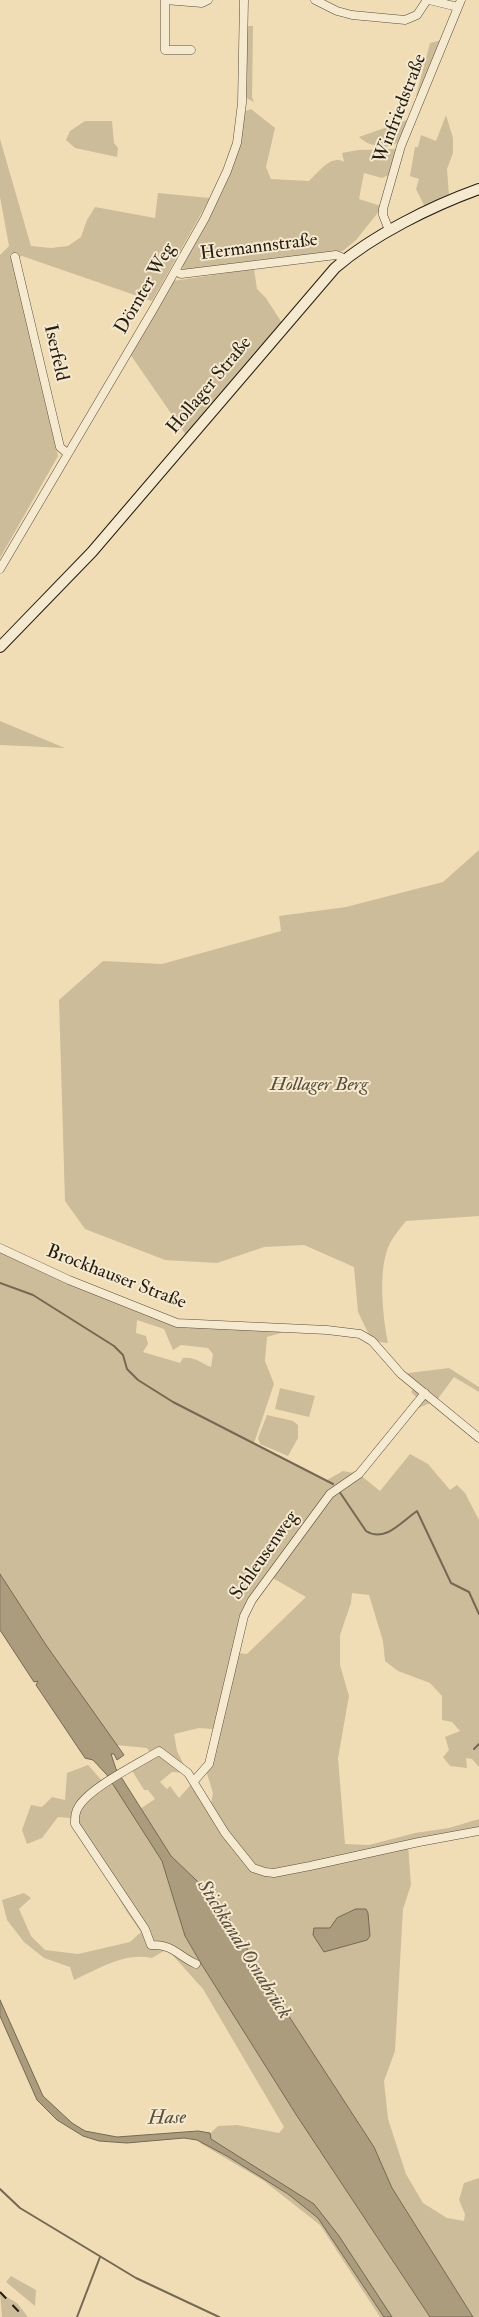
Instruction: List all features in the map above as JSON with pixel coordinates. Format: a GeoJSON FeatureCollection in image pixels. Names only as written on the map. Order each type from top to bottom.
{"type":"FeatureCollection","features":[{"type":"Feature","properties":{"kind":"main road","name":"Hollager Straße"},"geometry":{"type":"LineString","coordinates":[[0,647],[92,552],[318,286],[346,259],[389,230],[479,189]]}},
{"type":"Feature","properties":{"kind":"street"},"geometry":{"type":"LineString","coordinates":[[191,50],[165,50],[165,0],[202,3],[208,0]]}},
{"type":"Feature","properties":{"kind":"street","name":"Dörnter Weg"},"geometry":{"type":"LineString","coordinates":[[0,570],[175,271],[205,218],[230,165],[237,143],[242,97],[244,0]]}},
{"type":"Feature","properties":{"kind":"street"},"geometry":{"type":"LineString","coordinates":[[315,0],[337,11],[352,15],[405,20],[417,15],[428,0],[460,4]]}},
{"type":"Feature","properties":{"kind":"street","name":"Winfriedstraße"},"geometry":{"type":"LineString","coordinates":[[389,230],[383,215],[383,208],[400,152],[460,4]]}},
{"type":"Feature","properties":{"kind":"street","name":"Iserfeld"},"geometry":{"type":"LineString","coordinates":[[15,256],[60,447],[67,453]]}},
{"type":"Feature","properties":{"kind":"street","name":"Hermannstraße"},"geometry":{"type":"LineString","coordinates":[[175,271],[181,274],[336,256],[346,259]]}},
{"type":"Feature","properties":{"kind":"street","name":"Brockhauser Straße"},"geometry":{"type":"LineString","coordinates":[[0,1248],[69,1280],[177,1323],[351,1332],[372,1341],[392,1365],[425,1393]]}},
{"type":"Feature","properties":{"kind":"street"},"geometry":{"type":"LineString","coordinates":[[425,1393],[479,1438]]}},
{"type":"Feature","properties":{"kind":"street","name":"Schleusenweg"},"geometry":{"type":"LineString","coordinates":[[194,1781],[209,1764],[244,1616],[252,1600],[330,1494],[359,1474],[425,1393]]}},
{"type":"Feature","properties":{"kind":"street"},"geometry":{"type":"LineString","coordinates":[[196,1964],[186,1960],[172,1948],[162,1945],[151,1945],[145,1929],[75,1824],[74,1815],[80,1804],[105,1784],[159,1751],[188,1773],[225,1833],[253,1868],[265,1872],[274,1873],[479,1831]]}},
{"type":"Feature","properties":{"kind":"street"},"geometry":{"type":"LineString","coordinates":[[188,1773],[200,1774]]}},
{"type":"Feature","properties":{"kind":"green space"},"geometry":{"type":"Polygon","coordinates":[[[247,26],[253,26],[252,97],[254,102],[246,96],[247,26]]]}},
{"type":"Feature","properties":{"kind":"green space"},"geometry":{"type":"Polygon","coordinates":[[[442,40],[419,96],[416,96],[430,43],[442,40]]]}},
{"type":"Feature","properties":{"kind":"green space"},"geometry":{"type":"Polygon","coordinates":[[[251,109],[275,128],[266,167],[271,179],[309,181],[330,162],[339,160],[344,162],[342,153],[358,150],[396,149],[389,175],[382,178],[364,173],[359,199],[381,206],[380,210],[356,240],[343,251],[184,271],[182,267],[207,220],[244,112],[251,109]]]}},
{"type":"Feature","properties":{"kind":"green space"},"geometry":{"type":"Polygon","coordinates":[[[446,115],[453,138],[453,153],[447,169],[449,196],[425,207],[416,189],[419,179],[410,176],[415,147],[418,147],[421,135],[436,141],[446,115]]]}},
{"type":"Feature","properties":{"kind":"green space"},"geometry":{"type":"Polygon","coordinates":[[[407,120],[400,140],[391,146],[373,145],[359,137],[407,120]]]}},
{"type":"Feature","properties":{"kind":"green space"},"geometry":{"type":"Polygon","coordinates":[[[85,121],[112,121],[114,143],[118,148],[117,157],[75,148],[66,140],[70,131],[85,121]]]}},
{"type":"Feature","properties":{"kind":"green space"},"geometry":{"type":"Polygon","coordinates":[[[0,139],[31,246],[51,248],[68,246],[81,237],[87,220],[95,207],[155,218],[158,193],[210,198],[152,301],[22,256],[13,258],[58,456],[0,558],[0,255],[9,246],[0,197],[0,139]]]}},
{"type":"Feature","properties":{"kind":"green space"},"geometry":{"type":"Polygon","coordinates":[[[254,269],[257,289],[266,298],[282,323],[186,435],[130,354],[173,281],[254,269]]]}},
{"type":"Feature","properties":{"kind":"green space"},"geometry":{"type":"Polygon","coordinates":[[[0,721],[65,748],[0,745],[0,721]]]}},
{"type":"Feature","properties":{"kind":"green space","name":"Hollager Berg"},"geometry":{"type":"Polygon","coordinates":[[[479,850],[479,1216],[406,1221],[397,1232],[387,1249],[382,1286],[383,1310],[388,1343],[372,1341],[358,1312],[354,1267],[304,1245],[264,1247],[217,1263],[165,1260],[85,1229],[65,1201],[59,1000],[103,961],[162,964],[281,931],[279,916],[346,907],[443,882],[479,850]]]}},
{"type":"Feature","properties":{"kind":"green space"},"geometry":{"type":"Polygon","coordinates":[[[0,1248],[177,1323],[297,1328],[267,1337],[265,1361],[274,1384],[254,1443],[325,1481],[343,1471],[359,1474],[380,1491],[410,1454],[428,1464],[450,1490],[457,1485],[465,1493],[479,1520],[479,1767],[472,1759],[466,1758],[467,1768],[450,1766],[443,1757],[449,1750],[445,1737],[460,1731],[452,1722],[442,1720],[442,1696],[430,1683],[398,1671],[385,1661],[383,1641],[369,1595],[352,1593],[351,1603],[340,1635],[340,1665],[349,1696],[338,1758],[345,1844],[369,1845],[415,1833],[449,1828],[479,1819],[479,1829],[408,1844],[411,1885],[403,1909],[395,2051],[384,2081],[388,2119],[406,2174],[423,2203],[447,2218],[464,2221],[465,2214],[459,2200],[464,2183],[479,2178],[479,2317],[473,2317],[392,2188],[374,2147],[281,2004],[218,1901],[171,1856],[140,1809],[155,1799],[148,1790],[144,1790],[131,1769],[151,1755],[147,1748],[116,1745],[46,1645],[0,1574],[0,1248]],[[137,1320],[136,1333],[146,1336],[148,1344],[143,1352],[180,1363],[183,1358],[191,1358],[211,1367],[213,1354],[208,1348],[181,1345],[173,1350],[164,1329],[137,1320]],[[269,1576],[248,1611],[237,1653],[247,1654],[306,1597],[269,1576]],[[199,1728],[174,1734],[177,1751],[188,1773],[172,1772],[160,1782],[167,1789],[170,1786],[179,1798],[194,1781],[211,1804],[213,1793],[205,1767],[213,1729],[199,1728]]]}},
{"type":"Feature","properties":{"kind":"green space"},"geometry":{"type":"Polygon","coordinates":[[[449,1368],[479,1387],[479,1392],[454,1377],[437,1400],[407,1413],[419,1400],[411,1392],[415,1386],[401,1374],[449,1368]]]}},
{"type":"Feature","properties":{"kind":"green space"},"geometry":{"type":"Polygon","coordinates":[[[280,1388],[315,1396],[309,1417],[275,1409],[280,1388]]]}},
{"type":"Feature","properties":{"kind":"green space"},"geometry":{"type":"Polygon","coordinates":[[[267,1415],[293,1421],[298,1425],[298,1438],[288,1456],[260,1444],[258,1438],[267,1415]]]}},
{"type":"Feature","properties":{"kind":"green space"},"geometry":{"type":"Polygon","coordinates":[[[88,1765],[105,1784],[111,1780],[162,1861],[185,1936],[202,1965],[297,2116],[430,2317],[380,2317],[320,2225],[264,2181],[200,2143],[218,2126],[237,2125],[279,2133],[284,2127],[203,1989],[167,1949],[152,1958],[132,1957],[122,1959],[74,1980],[70,1967],[44,1958],[24,1942],[7,1920],[2,1900],[24,1893],[31,1898],[19,1909],[31,1936],[45,1950],[78,1954],[130,1942],[141,1932],[71,1818],[58,1817],[42,1838],[27,1844],[22,1830],[31,1805],[42,1807],[52,1797],[65,1800],[67,1773],[88,1765]]]}},
{"type":"Feature","properties":{"kind":"green space"},"geometry":{"type":"Polygon","coordinates":[[[11,2276],[36,2290],[35,2306],[6,2282],[11,2276]]]}},
{"type":"Feature","properties":{"kind":"green space"},"geometry":{"type":"Polygon","coordinates":[[[0,2293],[17,2303],[28,2317],[2,2317],[0,2293]]]}},
{"type":"Feature","properties":{"kind":"water","name":"Stichkanal Osnabrück"},"geometry":{"type":"Polygon","coordinates":[[[0,1574],[46,1645],[124,1755],[117,1760],[114,1754],[111,1754],[116,1769],[171,1856],[218,1901],[281,2004],[374,2147],[392,2188],[473,2317],[430,2317],[297,2116],[185,1936],[162,1861],[107,1775],[93,1760],[85,1758],[36,1685],[38,1681],[34,1682],[0,1630],[0,1574]]]}},
{"type":"Feature","properties":{"kind":"water"},"geometry":{"type":"Polygon","coordinates":[[[356,1909],[366,1909],[370,1936],[367,1940],[324,1952],[313,1935],[314,1928],[330,1928],[337,1918],[356,1909]]]}},
{"type":"Feature","properties":{"kind":"water"},"geometry":{"type":"Polygon","coordinates":[[[0,2000],[43,2096],[72,2123],[85,2131],[117,2137],[198,2131],[210,2133],[211,2139],[314,2204],[339,2236],[392,2317],[384,2317],[318,2218],[288,2194],[227,2156],[197,2140],[184,2138],[127,2143],[99,2141],[83,2136],[57,2120],[37,2100],[0,2016],[0,2000]]]}},
{"type":"Feature","properties":{"kind":"waterway"},"geometry":{"type":"LineString","coordinates":[[0,1283],[33,1295],[114,1346],[123,1355],[127,1369],[138,1380],[173,1402],[333,1484]]}},
{"type":"Feature","properties":{"kind":"waterway"},"geometry":{"type":"LineString","coordinates":[[339,1491],[366,1531],[373,1534],[386,1533],[393,1530],[417,1511],[451,1583],[469,1592],[479,1614]]}},
{"type":"Feature","properties":{"kind":"waterway"},"geometry":{"type":"LineString","coordinates":[[474,1749],[479,1744]]}},
{"type":"Feature","properties":{"kind":"waterway"},"geometry":{"type":"LineString","coordinates":[[0,2189],[20,2208],[136,2278],[219,2317]]}},
{"type":"Feature","properties":{"kind":"waterway"},"geometry":{"type":"LineString","coordinates":[[77,2317],[100,2257]]}},
{"type":"Feature","properties":{"kind":"railway"},"geometry":{"type":"LineString","coordinates":[[0,2292],[24,2317]]}},
{"type":"Feature","properties":{"kind":"water label","name":"Hase"},"geometry":{"type":"Point","coordinates":[167,2119]}}]}
